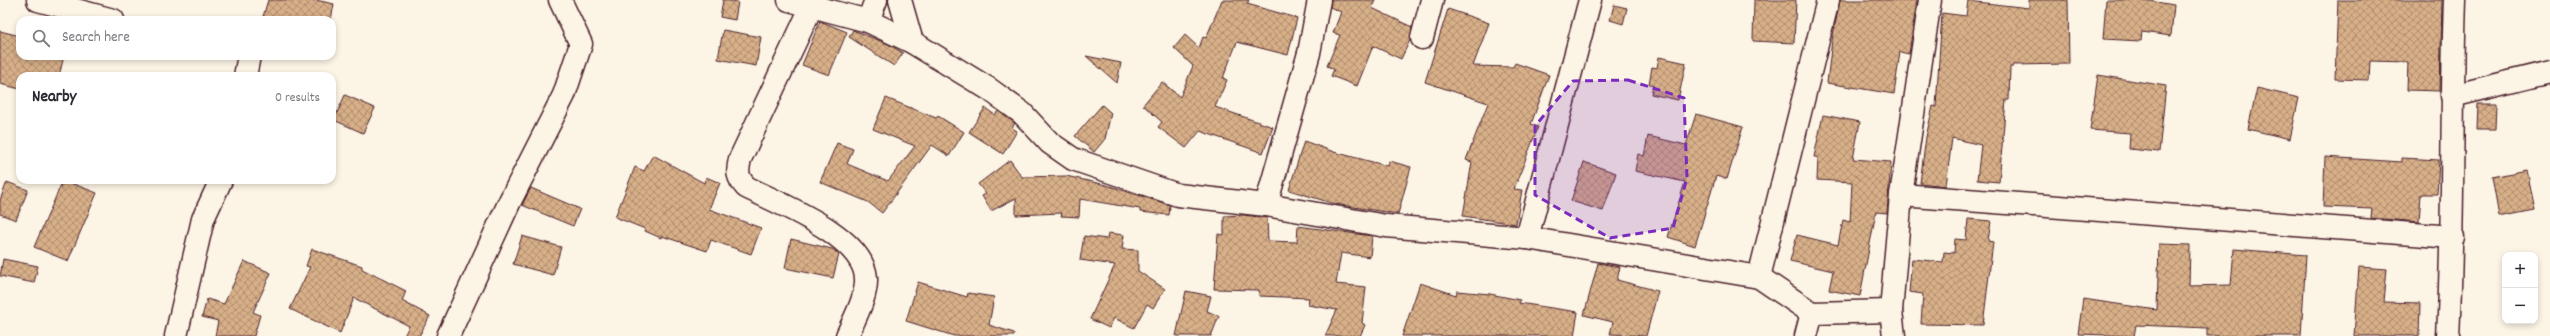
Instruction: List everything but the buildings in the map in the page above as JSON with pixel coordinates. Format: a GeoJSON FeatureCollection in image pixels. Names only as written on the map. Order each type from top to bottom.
{"type":"FeatureCollection","features":[{"type":"Feature","properties":{"kind":"street"},"geometry":{"type":"LineString","coordinates":[[38,0],[98,16]]}},
{"type":"Feature","properties":{"kind":"street"},"geometry":{"type":"LineString","coordinates":[[448,336],[510,201],[564,95],[581,44],[560,0]]}},
{"type":"Feature","properties":{"kind":"street"},"geometry":{"type":"LineString","coordinates":[[788,0],[811,8],[868,21],[912,42],[989,88],[1022,113],[1050,143],[1073,159],[1178,195],[1266,205],[1386,226],[1527,238],[1759,278],[1812,314],[1892,311]]}},
{"type":"Feature","properties":{"kind":"street"},"geometry":{"type":"LineString","coordinates":[[868,21],[876,0]]}},
{"type":"Feature","properties":{"kind":"street"},"geometry":{"type":"LineString","coordinates":[[900,0],[912,42]]}},
{"type":"Feature","properties":{"kind":"street"},"geometry":{"type":"LineString","coordinates":[[1266,205],[1309,53],[1319,0]]}},
{"type":"Feature","properties":{"kind":"street"},"geometry":{"type":"LineString","coordinates":[[1422,38],[1432,0]]}},
{"type":"Feature","properties":{"kind":"street"},"geometry":{"type":"LineString","coordinates":[[1527,238],[1590,0]]}},
{"type":"Feature","properties":{"kind":"street"},"geometry":{"type":"LineString","coordinates":[[1759,278],[1828,0]]}},
{"type":"Feature","properties":{"kind":"street"},"geometry":{"type":"LineString","coordinates":[[1894,336],[1892,311],[1901,195],[1930,0]]}},
{"type":"Feature","properties":{"kind":"street"},"geometry":{"type":"LineString","coordinates":[[2448,336],[2453,237],[2452,96],[2455,0]]}},
{"type":"Feature","properties":{"kind":"street"},"geometry":{"type":"LineString","coordinates":[[811,8],[740,159],[737,172],[739,179],[746,187],[832,232],[850,247],[862,263],[866,278],[863,295],[847,336]]}},
{"type":"Feature","properties":{"kind":"street"},"geometry":{"type":"LineString","coordinates":[[246,72],[247,60]]}},
{"type":"Feature","properties":{"kind":"street"},"geometry":{"type":"LineString","coordinates":[[2452,96],[2550,72]]}},
{"type":"Feature","properties":{"kind":"street"},"geometry":{"type":"LineString","coordinates":[[176,336],[203,219],[219,184]]}},
{"type":"Feature","properties":{"kind":"street"},"geometry":{"type":"LineString","coordinates":[[1901,195],[2453,237]]}},
{"type":"Feature","properties":{"kind":"street"},"geometry":{"type":"LineString","coordinates":[[1806,336],[1812,314]]}},
{"type":"Feature","properties":{"kind":"highlighted area"},"geometry":{"type":"Polygon","coordinates":[[[1628,80],[1684,98],[1687,178],[1673,228],[1610,238],[1535,195],[1535,126],[1573,81],[1628,80]]]}}]}
